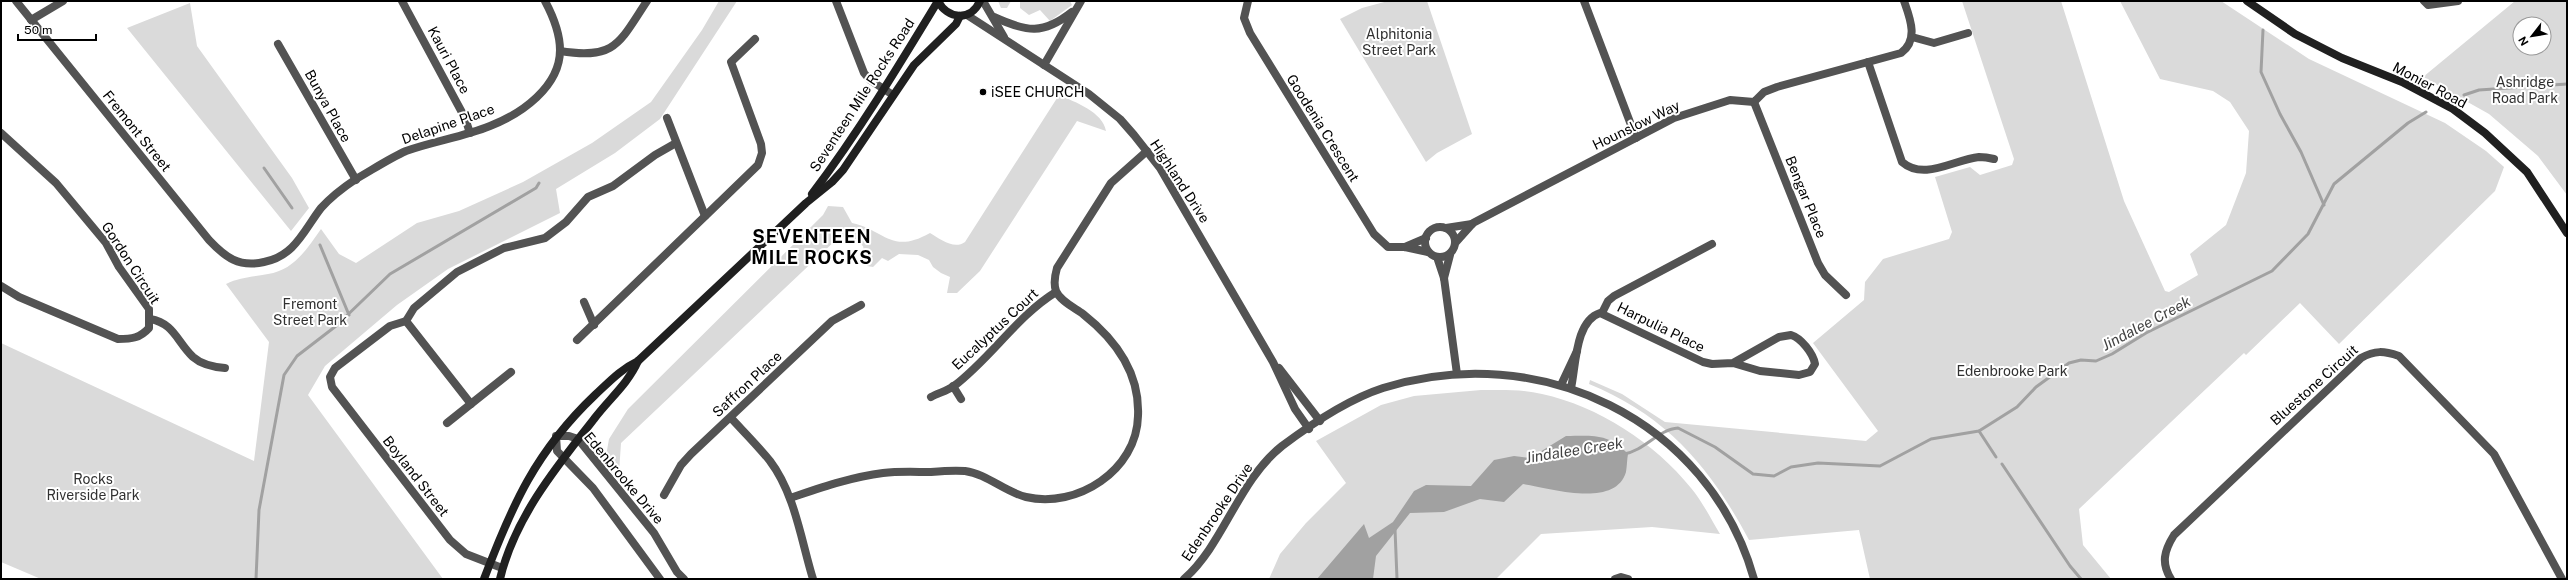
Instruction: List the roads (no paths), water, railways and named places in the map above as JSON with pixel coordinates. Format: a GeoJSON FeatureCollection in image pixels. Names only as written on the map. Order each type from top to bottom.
{"type":"FeatureCollection","features":[{"type":"Feature","properties":{"kind":"main road","name":"Seventeen Mile Rocks Road"},"geometry":{"type":"LineString","coordinates":[[806,203],[884,89],[938,1]]}},
{"type":"Feature","properties":{"kind":"main road"},"geometry":{"type":"LineString","coordinates":[[938,1],[946,13],[964,16],[976,8],[980,1]]}},
{"type":"Feature","properties":{"kind":"main road","name":"Monier Road"},"geometry":{"type":"LineString","coordinates":[[2247,1],[2295,34],[2342,58],[2402,82],[2453,109],[2485,133],[2527,172],[2567,232]]}},
{"type":"Feature","properties":{"kind":"main road","name":"Seventeen Mile Rocks Road"},"geometry":{"type":"LineString","coordinates":[[484,579],[519,493],[536,464],[556,436],[582,408],[625,368],[638,361],[806,203],[832,182],[859,148],[914,65],[964,16]]}},
{"type":"Feature","properties":{"kind":"main road","name":"Seventeen Mile Rocks Road"},"geometry":{"type":"LineString","coordinates":[[500,579],[502,568],[526,515],[578,439],[632,376],[638,361]]}},
{"type":"Feature","properties":{"kind":"street","name":"Fremont Street"},"geometry":{"type":"LineString","coordinates":[[16,1],[209,240],[226,258],[248,263]]}},
{"type":"Feature","properties":{"kind":"street"},"geometry":{"type":"LineString","coordinates":[[31,20],[63,1]]}},
{"type":"Feature","properties":{"kind":"street","name":"Kauri Place"},"geometry":{"type":"LineString","coordinates":[[402,1],[465,118],[470,133]]}},
{"type":"Feature","properties":{"kind":"street","name":"Delapine Place"},"geometry":{"type":"LineString","coordinates":[[248,263],[263,263],[288,252],[300,241],[322,208],[356,180],[404,152],[470,133],[497,122],[522,109],[539,96],[550,81],[560,51],[554,19],[546,1]]}},
{"type":"Feature","properties":{"kind":"street"},"geometry":{"type":"LineString","coordinates":[[560,51],[594,53],[612,49],[622,40],[647,1]]}},
{"type":"Feature","properties":{"kind":"street"},"geometry":{"type":"LineString","coordinates":[[836,1],[864,73],[893,95]]}},
{"type":"Feature","properties":{"kind":"street","name":"Highland Drive"},"geometry":{"type":"LineString","coordinates":[[983,1],[994,17],[1005,38]]}},
{"type":"Feature","properties":{"kind":"street"},"geometry":{"type":"LineString","coordinates":[[994,17],[1029,30],[1046,28],[1059,23],[1072,12],[1081,1]]}},
{"type":"Feature","properties":{"kind":"street","name":"Goodenia Crescent"},"geometry":{"type":"LineString","coordinates":[[1248,1],[1244,18],[1250,33],[1374,234],[1388,247],[1405,246],[1426,238]]}},
{"type":"Feature","properties":{"kind":"street"},"geometry":{"type":"LineString","coordinates":[[1584,1],[1636,138]]}},
{"type":"Feature","properties":{"kind":"street"},"geometry":{"type":"LineString","coordinates":[[1754,102],[1764,92],[1777,87],[1901,53],[1906,49],[1912,37],[1913,30],[1904,1]]}},
{"type":"Feature","properties":{"kind":"street"},"geometry":{"type":"LineString","coordinates":[[2424,1],[2428,5],[2458,1]]}},
{"type":"Feature","properties":{"kind":"street"},"geometry":{"type":"LineString","coordinates":[[1044,65],[1072,12]]}},
{"type":"Feature","properties":{"kind":"street","name":"Highland Drive"},"geometry":{"type":"LineString","coordinates":[[964,16],[1005,38],[1089,94],[1120,119],[1147,151],[1175,193],[1273,362],[1295,409],[1309,429]]}},
{"type":"Feature","properties":{"kind":"street"},"geometry":{"type":"LineString","coordinates":[[1912,37],[1934,43],[1968,33]]}},
{"type":"Feature","properties":{"kind":"street"},"geometry":{"type":"LineString","coordinates":[[577,340],[758,165],[762,153],[761,144],[731,62],[755,38]]}},
{"type":"Feature","properties":{"kind":"street","name":"Bunya Place"},"geometry":{"type":"LineString","coordinates":[[278,44],[356,180]]}},
{"type":"Feature","properties":{"kind":"street"},"geometry":{"type":"LineString","coordinates":[[1868,62],[1902,162],[1910,169],[1921,171],[1980,157],[1994,159]]}},
{"type":"Feature","properties":{"kind":"street","name":"Hounslow Way"},"geometry":{"type":"LineString","coordinates":[[1446,228],[1473,223],[1636,138],[1692,111],[1730,100],[1754,102]]}},
{"type":"Feature","properties":{"kind":"street","name":"Bengar Place"},"geometry":{"type":"LineString","coordinates":[[1754,102],[1818,262],[1825,275],[1846,295]]}},
{"type":"Feature","properties":{"kind":"street"},"geometry":{"type":"LineString","coordinates":[[667,118],[705,216]]}},
{"type":"Feature","properties":{"kind":"street","name":"Gordon Circuit"},"geometry":{"type":"LineString","coordinates":[[1,133],[56,183],[106,243],[119,267],[149,309],[149,328],[142,336],[132,339],[118,340],[19,297],[1,286]]}},
{"type":"Feature","properties":{"kind":"street"},"geometry":{"type":"LineString","coordinates":[[471,404],[406,321],[414,308],[457,272],[504,248],[545,238],[566,222],[588,197],[613,186],[655,155],[676,143]]}},
{"type":"Feature","properties":{"kind":"street"},"geometry":{"type":"LineString","coordinates":[[790,498],[846,480],[883,473],[965,471],[993,480],[1025,497],[1053,498],[1074,495],[1088,489],[1114,472],[1124,459],[1138,426],[1139,397],[1131,372],[1119,349],[1102,330],[1056,292],[1054,280],[1057,268],[1111,183],[1147,151]]}},
{"type":"Feature","properties":{"kind":"street","name":"Hounslow Way"},"geometry":{"type":"LineString","coordinates":[[1456,242],[1473,223]]}},
{"type":"Feature","properties":{"kind":"street"},"geometry":{"type":"LineString","coordinates":[[1444,278],[1450,255],[1456,242],[1453,234],[1446,228],[1434,228],[1426,238],[1428,252],[1437,257],[1450,255]]}},
{"type":"Feature","properties":{"kind":"street"},"geometry":{"type":"LineString","coordinates":[[1602,313],[1608,301],[1614,296],[1712,244]]}},
{"type":"Feature","properties":{"kind":"street","name":"Goodenia Crescent"},"geometry":{"type":"LineString","coordinates":[[1405,246],[1428,252]]}},
{"type":"Feature","properties":{"kind":"street"},"geometry":{"type":"LineString","coordinates":[[1437,257],[1444,278],[1457,374]]}},
{"type":"Feature","properties":{"kind":"street","name":"Eucalyptus Court"},"geometry":{"type":"LineString","coordinates":[[931,397],[953,386],[1015,329],[1037,304],[1056,292]]}},
{"type":"Feature","properties":{"kind":"street"},"geometry":{"type":"LineString","coordinates":[[584,302],[594,325]]}},
{"type":"Feature","properties":{"kind":"street","name":"Saffron Place"},"geometry":{"type":"LineString","coordinates":[[664,495],[681,465],[832,321],[860,305]]}},
{"type":"Feature","properties":{"kind":"street","name":"Harpulia Place"},"geometry":{"type":"LineString","coordinates":[[1571,388],[1577,351],[1585,325],[1591,318],[1602,313],[1703,362],[1714,364],[1733,362],[1779,337],[1791,335],[1800,341],[1812,356],[1815,364],[1810,372],[1799,374],[1758,370],[1733,362]]}},
{"type":"Feature","properties":{"kind":"street"},"geometry":{"type":"LineString","coordinates":[[150,319],[162,321],[193,357],[207,366],[225,368]]}},
{"type":"Feature","properties":{"kind":"street","name":"Boyland Street"},"geometry":{"type":"LineString","coordinates":[[406,321],[390,326],[335,368],[330,377],[332,387],[450,540],[466,554],[502,568]]}},
{"type":"Feature","properties":{"kind":"street","name":"Harpulia Place"},"geometry":{"type":"LineString","coordinates":[[1561,385],[1577,351]]}},
{"type":"Feature","properties":{"kind":"street","name":"Bluestone Circuit"},"geometry":{"type":"LineString","coordinates":[[2171,579],[2167,571],[2164,557],[2174,535],[2361,358],[2370,352],[2384,351],[2399,356],[2494,454],[2562,579]]}},
{"type":"Feature","properties":{"kind":"street","name":"Highland Drive"},"geometry":{"type":"LineString","coordinates":[[1273,362],[1320,421]]}},
{"type":"Feature","properties":{"kind":"street"},"geometry":{"type":"LineString","coordinates":[[447,423],[511,372]]}},
{"type":"Feature","properties":{"kind":"street","name":"Edenbrooke Drive"},"geometry":{"type":"LineString","coordinates":[[1184,579],[1205,555],[1254,476],[1282,447],[1342,407],[1383,388],[1436,376],[1457,374],[1523,377],[1561,385],[1625,411],[1653,431],[1682,456],[1702,477],[1741,541],[1754,579]]}},
{"type":"Feature","properties":{"kind":"street","name":"Eucalyptus Court"},"geometry":{"type":"LineString","coordinates":[[953,386],[961,399]]}},
{"type":"Feature","properties":{"kind":"street"},"geometry":{"type":"LineString","coordinates":[[731,418],[770,462],[790,498],[813,579]]}},
{"type":"Feature","properties":{"kind":"street"},"geometry":{"type":"LineString","coordinates":[[556,436],[556,451],[592,488],[660,579]]}},
{"type":"Feature","properties":{"kind":"street","name":"Edenbrooke Drive"},"geometry":{"type":"LineString","coordinates":[[556,436],[569,436],[578,439],[645,522],[677,572],[684,579]]}},
{"type":"Feature","properties":{"kind":"street"},"geometry":{"type":"LineString","coordinates":[[1615,579],[1621,577],[1628,579]]}},
{"type":"Feature","properties":{"kind":"water"},"geometry":{"type":"Polygon","coordinates":[[[1566,436],[1600,437],[1614,442],[1621,447],[1628,454],[1626,472],[1620,483],[1609,490],[1596,493],[1565,492],[1523,484],[1504,502],[1480,499],[1444,512],[1410,513],[1376,556],[1373,579],[1317,579],[1364,524],[1369,538],[1393,522],[1414,491],[1426,485],[1471,486],[1494,460],[1514,456],[1530,458],[1566,436]]]}},
{"type":"Feature","properties":{"kind":"waterway"},"geometry":{"type":"LineString","coordinates":[[2263,30],[2261,72],[2280,114],[2301,152],[2324,205]]}},
{"type":"Feature","properties":{"kind":"waterway"},"geometry":{"type":"LineString","coordinates":[[2464,95],[2479,90],[2567,84]]}},
{"type":"Feature","properties":{"kind":"waterway","name":"Jindalee Creek"},"geometry":{"type":"LineString","coordinates":[[1624,454],[1638,449],[1664,432],[1678,428],[1715,447],[1753,474],[1774,476],[1791,467],[1818,463],[1880,466],[1931,439],[1979,431],[2017,407],[2036,387],[2069,363],[2081,360],[2096,361],[2112,354],[2146,333],[2272,271],[2308,234],[2334,184],[2408,123],[2426,112]]}},
{"type":"Feature","properties":{"kind":"waterway"},"geometry":{"type":"LineString","coordinates":[[264,168],[292,208]]}},
{"type":"Feature","properties":{"kind":"waterway"},"geometry":{"type":"LineString","coordinates":[[256,579],[259,510],[284,375],[297,356],[336,326],[390,274],[536,188],[539,183]]}},
{"type":"Feature","properties":{"kind":"waterway"},"geometry":{"type":"LineString","coordinates":[[320,245],[349,315]]}},
{"type":"Feature","properties":{"kind":"waterway"},"geometry":{"type":"LineString","coordinates":[[1979,431],[1996,457]]}},
{"type":"Feature","properties":{"kind":"waterway"},"geometry":{"type":"LineString","coordinates":[[2002,464],[2070,566],[2081,579]]}},
{"type":"Feature","properties":{"kind":"waterway"},"geometry":{"type":"LineString","coordinates":[[1395,529],[1397,579]]}},
{"type":"Feature","properties":{"kind":"place","name":"iSEE CHURCH"},"geometry":{"type":"Point","coordinates":[983,92]}},
{"type":"Feature","properties":{"kind":"district","name":"SEVENTEEN MILE ROCKS"},"geometry":{"type":"Point","coordinates":[812,246]}},
{"type":"Feature","properties":{"kind":"park label","name":"Alphitonia Street Park"},"geometry":{"type":"Point","coordinates":[1399,42]}},
{"type":"Feature","properties":{"kind":"park label","name":"Ashridge Road Park"},"geometry":{"type":"Point","coordinates":[2525,90]}},
{"type":"Feature","properties":{"kind":"park label","name":"Fremont Street Park"},"geometry":{"type":"Point","coordinates":[310,312]}},
{"type":"Feature","properties":{"kind":"park label","name":"Edenbrooke Park"},"geometry":{"type":"Point","coordinates":[2012,371]}},
{"type":"Feature","properties":{"kind":"park label","name":"Rocks Riverside Park"},"geometry":{"type":"Point","coordinates":[93,488]}}]}
